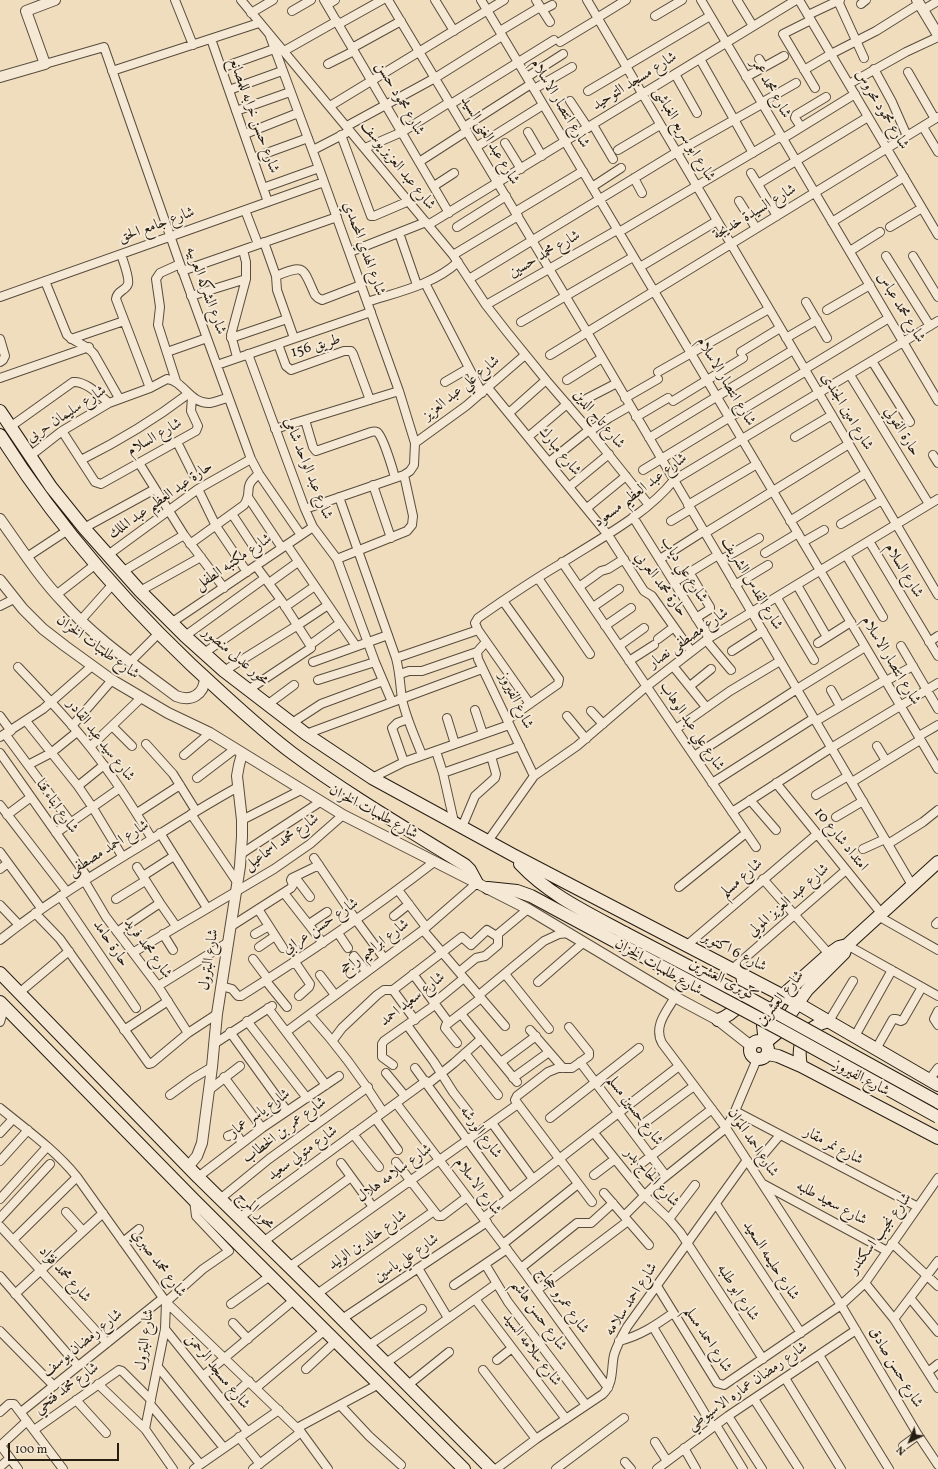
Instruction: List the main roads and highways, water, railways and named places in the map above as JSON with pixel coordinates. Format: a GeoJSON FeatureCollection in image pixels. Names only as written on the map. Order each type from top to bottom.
{"type":"FeatureCollection","features":[{"type":"Feature","properties":{"kind":"main road","name":"محور عدلى منصور"},"geometry":{"type":"LineString","coordinates":[[0,411],[51,487],[84,528],[122,572],[171,623],[224,671],[306,734],[372,778],[513,855]]}},
{"type":"Feature","properties":{"kind":"main road"},"geometry":{"type":"LineString","coordinates":[[0,435],[68,530],[96,564],[159,633],[205,678],[268,734],[291,752],[338,785],[465,865],[470,870],[477,883]]}},
{"type":"Feature","properties":{"kind":"main road","name":"كوبرى العشرين"},"geometry":{"type":"LineString","coordinates":[[513,855],[531,875],[552,892],[622,938],[781,1030],[938,1117]]}},
{"type":"Feature","properties":{"kind":"main road","name":"شارع 6 اكتوبر"},"geometry":{"type":"LineString","coordinates":[[513,855],[797,1003],[934,1082]]}},
{"type":"Feature","properties":{"kind":"main road","name":"شارع العشرين"},"geometry":{"type":"LineString","coordinates":[[763,1052],[807,990],[844,953],[847,946],[938,862]]}},
{"type":"Feature","properties":{"kind":"main road","name":"كوبرى العشرين"},"geometry":{"type":"LineString","coordinates":[[488,888],[517,891],[531,896],[757,1002],[938,1102]]}},
{"type":"Feature","properties":{"kind":"main road","name":"شارع العشرين"},"geometry":{"type":"LineString","coordinates":[[763,1052],[763,1025],[783,996],[829,954],[839,947],[847,946]]}},
{"type":"Feature","properties":{"kind":"main road","name":"محور المرج"},"geometry":{"type":"LineString","coordinates":[[0,973],[198,1177],[491,1469]]}},
{"type":"Feature","properties":{"kind":"main road"},"geometry":{"type":"LineString","coordinates":[[718,1020],[727,1017],[740,1003],[744,985],[737,973]]}},
{"type":"Feature","properties":{"kind":"main road"},"geometry":{"type":"LineString","coordinates":[[2,1004],[194,1200],[464,1469]]}},
{"type":"Feature","properties":{"kind":"main road"},"geometry":{"type":"LineString","coordinates":[[801,1066],[799,1056],[800,1046],[804,1036],[810,1029],[829,1021]]}},
{"type":"Feature","properties":{"kind":"main road"},"geometry":{"type":"LineString","coordinates":[[751,1046],[759,1041],[763,1052]]}},
{"type":"Feature","properties":{"kind":"main road","name":"شارع الفيروز"},"geometry":{"type":"LineString","coordinates":[[763,1052],[778,1056],[801,1066],[938,1138]]}},
{"type":"Feature","properties":{"kind":"main road"},"geometry":{"type":"LineString","coordinates":[[393,1398],[408,1385]]}}]}
